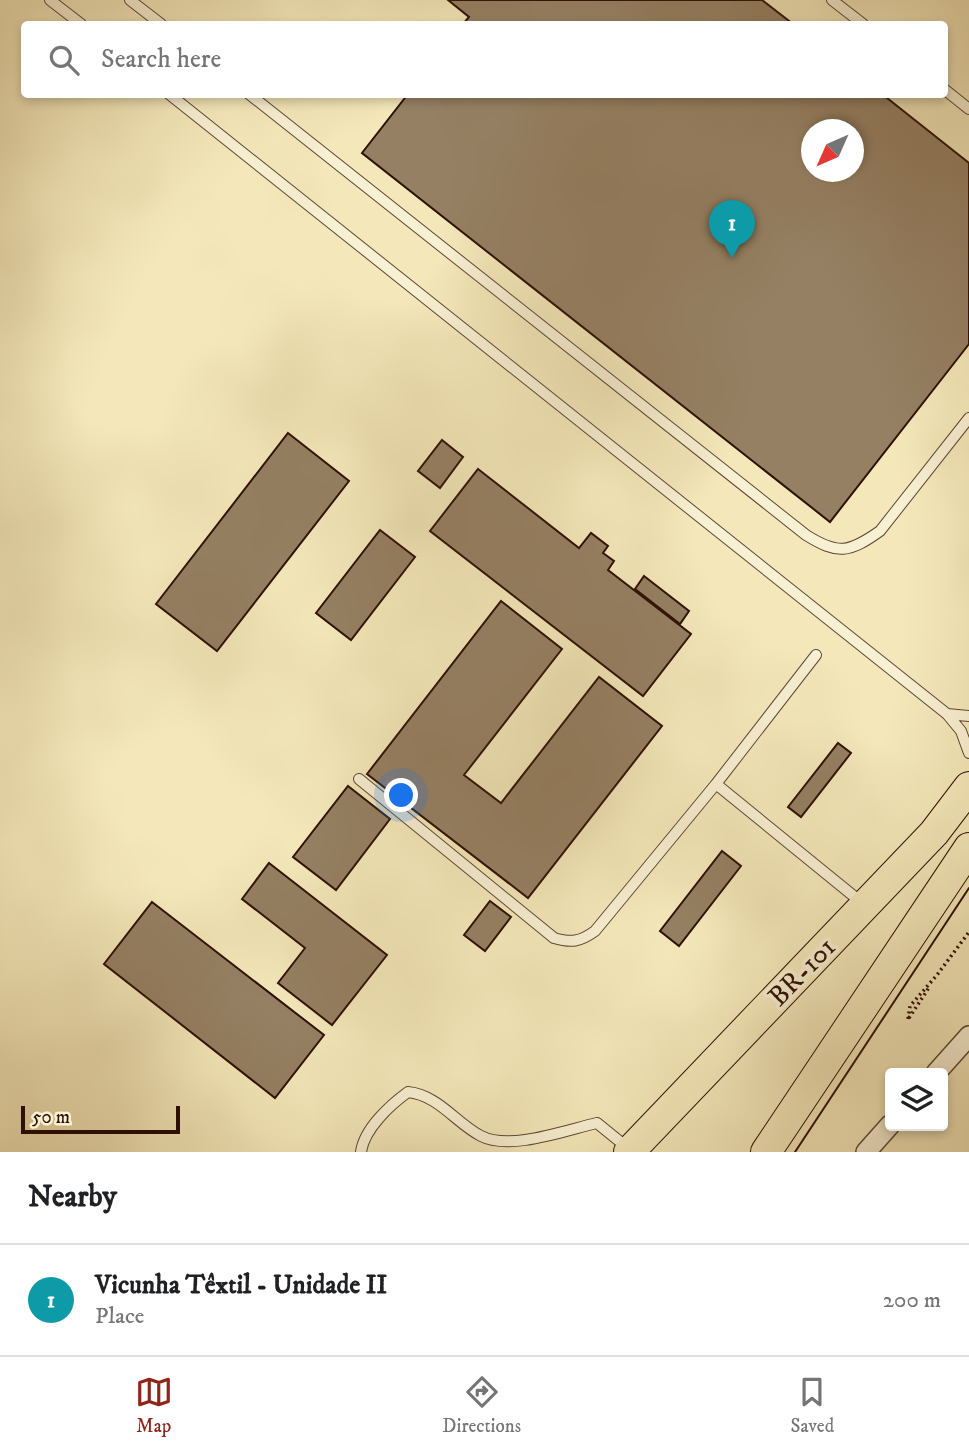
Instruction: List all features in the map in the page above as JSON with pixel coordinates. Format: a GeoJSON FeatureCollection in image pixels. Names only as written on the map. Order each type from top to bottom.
{"type":"FeatureCollection","features":[{"type":"Feature","properties":{"kind":"main road","name":"BR-101"},"geometry":{"type":"LineString","coordinates":[[630,1151],[934,833],[969,788]]}},
{"type":"Feature","properties":{"kind":"main road"},"geometry":{"type":"LineString","coordinates":[[766,1152],[967,853]]}},
{"type":"Feature","properties":{"kind":"street"},"geometry":{"type":"LineString","coordinates":[[940,1068],[969,1036]]}},
{"type":"Feature","properties":{"kind":"street"},"geometry":{"type":"LineString","coordinates":[[866,1152],[885,1131]]}},
{"type":"Feature","properties":{"kind":"lane"},"geometry":{"type":"LineString","coordinates":[[50,0],[77,21]]}},
{"type":"Feature","properties":{"kind":"lane"},"geometry":{"type":"LineString","coordinates":[[130,0],[157,21]]}},
{"type":"Feature","properties":{"kind":"lane"},"geometry":{"type":"LineString","coordinates":[[832,0],[859,21]]}},
{"type":"Feature","properties":{"kind":"lane"},"geometry":{"type":"LineString","coordinates":[[948,92],[969,109]]}},
{"type":"Feature","properties":{"kind":"lane"},"geometry":{"type":"LineString","coordinates":[[174,98],[947,714],[961,731],[969,753]]}},
{"type":"Feature","properties":{"kind":"lane"},"geometry":{"type":"LineString","coordinates":[[254,98],[806,535],[825,547],[845,549],[862,544],[880,531],[969,418]]}},
{"type":"Feature","properties":{"kind":"lane"},"geometry":{"type":"LineString","coordinates":[[359,779],[554,938],[570,943],[584,940],[595,931],[716,783],[816,655]]}},
{"type":"Feature","properties":{"kind":"lane"},"geometry":{"type":"LineString","coordinates":[[947,714],[969,716]]}},
{"type":"Feature","properties":{"kind":"lane"},"geometry":{"type":"LineString","coordinates":[[716,783],[864,905]]}},
{"type":"Feature","properties":{"kind":"lane"},"geometry":{"type":"LineString","coordinates":[[361,1152],[364,1139],[372,1128],[398,1099],[408,1092],[421,1093],[432,1099],[481,1136],[493,1140],[523,1140],[597,1122],[630,1151]]}},
{"type":"Feature","properties":{"kind":"path"},"geometry":{"type":"LineString","coordinates":[[937,975],[910,1006],[908,1019],[969,932]]}},
{"type":"Feature","properties":{"kind":"building"},"geometry":{"type":"Polygon","coordinates":[[[448,0],[762,0],[789,21],[466,21],[469,17],[448,0]]]}},
{"type":"Feature","properties":{"kind":"building"},"geometry":{"type":"Polygon","coordinates":[[[405,98],[887,98],[969,163],[969,344],[830,522],[362,153],[405,98]]]}},
{"type":"Feature","properties":{"kind":"building"},"geometry":{"type":"Polygon","coordinates":[[[288,433],[349,481],[217,651],[156,604],[288,433]]]}},
{"type":"Feature","properties":{"kind":"building"},"geometry":{"type":"Polygon","coordinates":[[[442,440],[463,457],[440,488],[418,471],[442,440]]]}},
{"type":"Feature","properties":{"kind":"building"},"geometry":{"type":"Polygon","coordinates":[[[478,469],[579,548],[591,533],[608,546],[603,553],[614,561],[608,570],[691,634],[643,696],[430,531],[478,469]]]}},
{"type":"Feature","properties":{"kind":"building"},"geometry":{"type":"Polygon","coordinates":[[[380,530],[415,557],[351,640],[316,613],[380,530]]]}},
{"type":"Feature","properties":{"kind":"building"},"geometry":{"type":"Polygon","coordinates":[[[644,576],[689,611],[680,624],[635,589],[644,576]]]}},
{"type":"Feature","properties":{"kind":"building"},"geometry":{"type":"Polygon","coordinates":[[[501,601],[562,649],[464,775],[501,803],[599,677],[662,726],[528,898],[367,774],[501,601]]]}},
{"type":"Feature","properties":{"kind":"building"},"geometry":{"type":"Polygon","coordinates":[[[838,743],[851,753],[801,817],[788,807],[838,743]]]}},
{"type":"Feature","properties":{"kind":"building"},"geometry":{"type":"Polygon","coordinates":[[[348,786],[390,819],[336,890],[293,857],[348,786]]]}},
{"type":"Feature","properties":{"kind":"building"},"geometry":{"type":"Polygon","coordinates":[[[722,851],[741,866],[679,946],[660,931],[722,851]]]}},
{"type":"Feature","properties":{"kind":"building"},"geometry":{"type":"Polygon","coordinates":[[[269,863],[387,955],[332,1025],[278,983],[305,948],[242,899],[269,863]]]}},
{"type":"Feature","properties":{"kind":"building"},"geometry":{"type":"Polygon","coordinates":[[[490,901],[511,917],[485,951],[464,935],[490,901]]]}},
{"type":"Feature","properties":{"kind":"building"},"geometry":{"type":"Polygon","coordinates":[[[152,902],[324,1035],[275,1098],[104,964],[152,902]]]}},
{"type":"Feature","properties":{"kind":"tram line"},"geometry":{"type":"LineString","coordinates":[[795,1152],[969,888]]}},
{"type":"Feature","properties":{"kind":"place","name":"Vicunha Têxtil - Unidade II"},"geometry":{"type":"Point","coordinates":[732,258]}}]}
